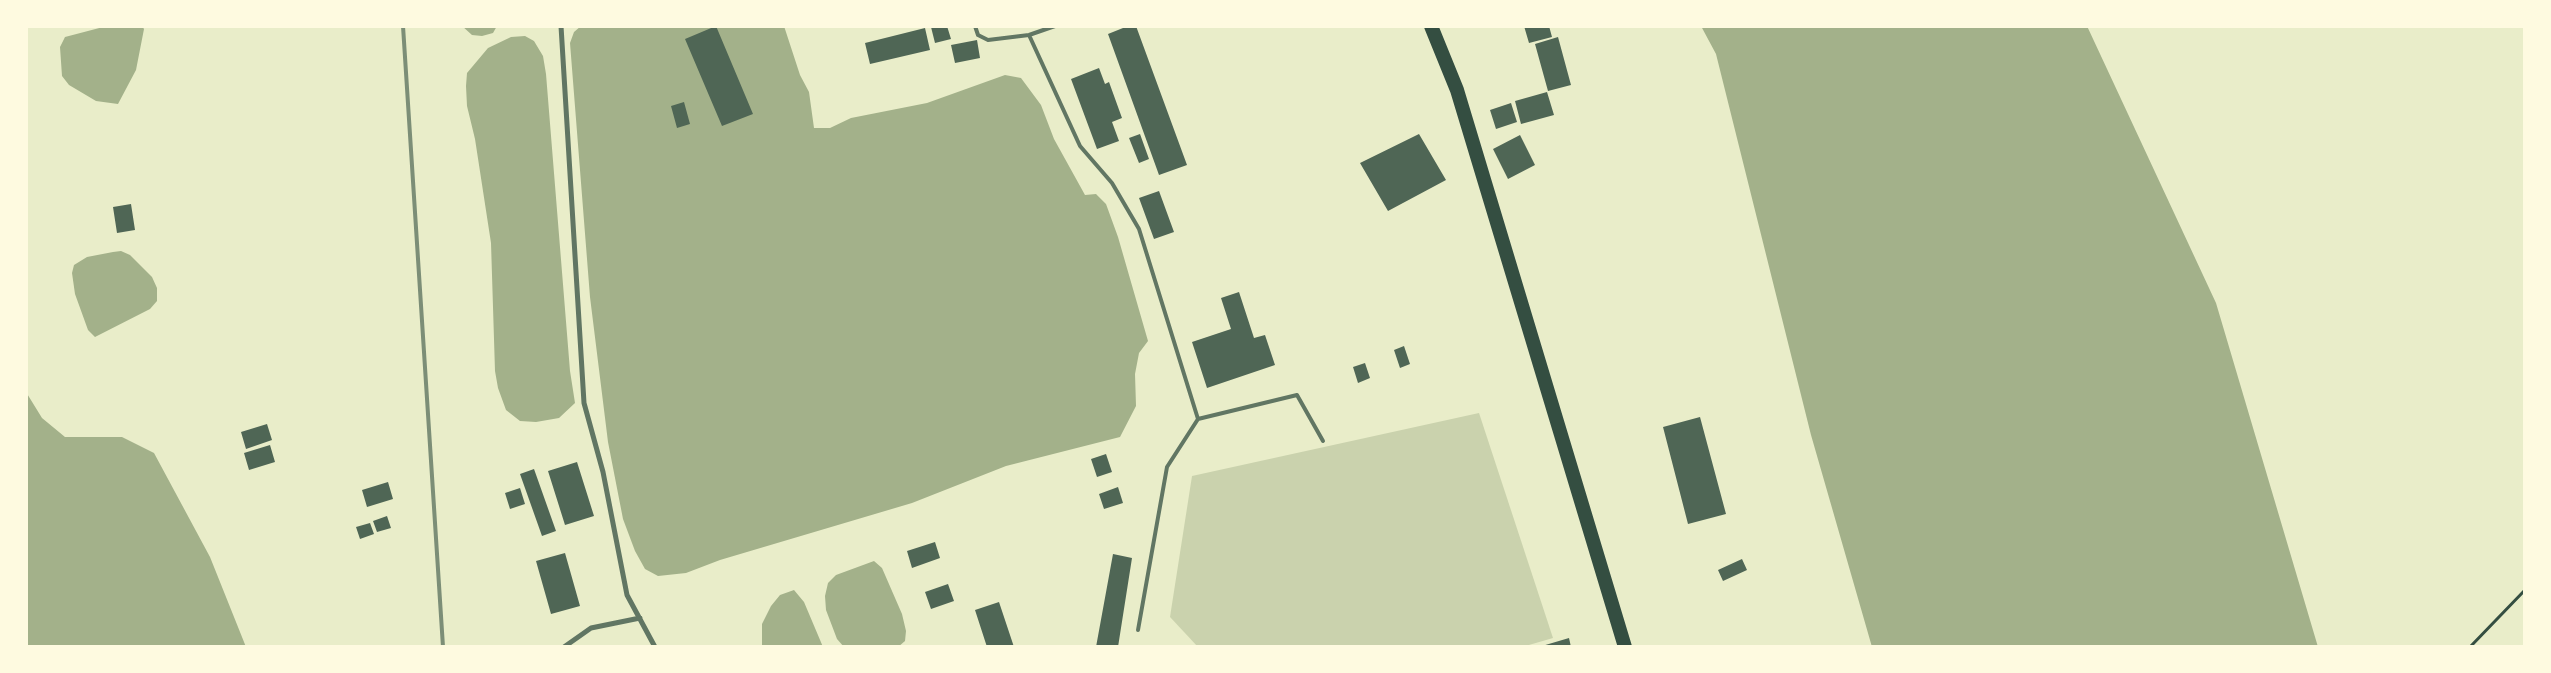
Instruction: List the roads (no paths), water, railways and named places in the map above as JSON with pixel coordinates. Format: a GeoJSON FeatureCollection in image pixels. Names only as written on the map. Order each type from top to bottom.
{"type":"FeatureCollection","features":[{"type":"Feature","properties":{"kind":"highway"},"geometry":{"type":"LineString","coordinates":[[1431,26],[1456,90],[1625,647]]}},
{"type":"Feature","properties":{"kind":"street"},"geometry":{"type":"LineString","coordinates":[[561,26],[584,404],[603,472],[627,595],[655,647]]}},
{"type":"Feature","properties":{"kind":"street"},"geometry":{"type":"LineString","coordinates":[[564,647],[591,628],[640,618]]}},
{"type":"Feature","properties":{"kind":"lane"},"geometry":{"type":"LineString","coordinates":[[975,26],[978,36],[988,40],[1029,35],[1055,26]]}},
{"type":"Feature","properties":{"kind":"lane"},"geometry":{"type":"LineString","coordinates":[[1029,35],[1080,146],[1112,183],[1139,229],[1198,419]]}},
{"type":"Feature","properties":{"kind":"lane"},"geometry":{"type":"LineString","coordinates":[[1138,630],[1167,467],[1198,419],[1297,395],[1323,441]]}},
{"type":"Feature","properties":{"kind":"railway"},"geometry":{"type":"LineString","coordinates":[[403,26],[443,647]]}}]}
